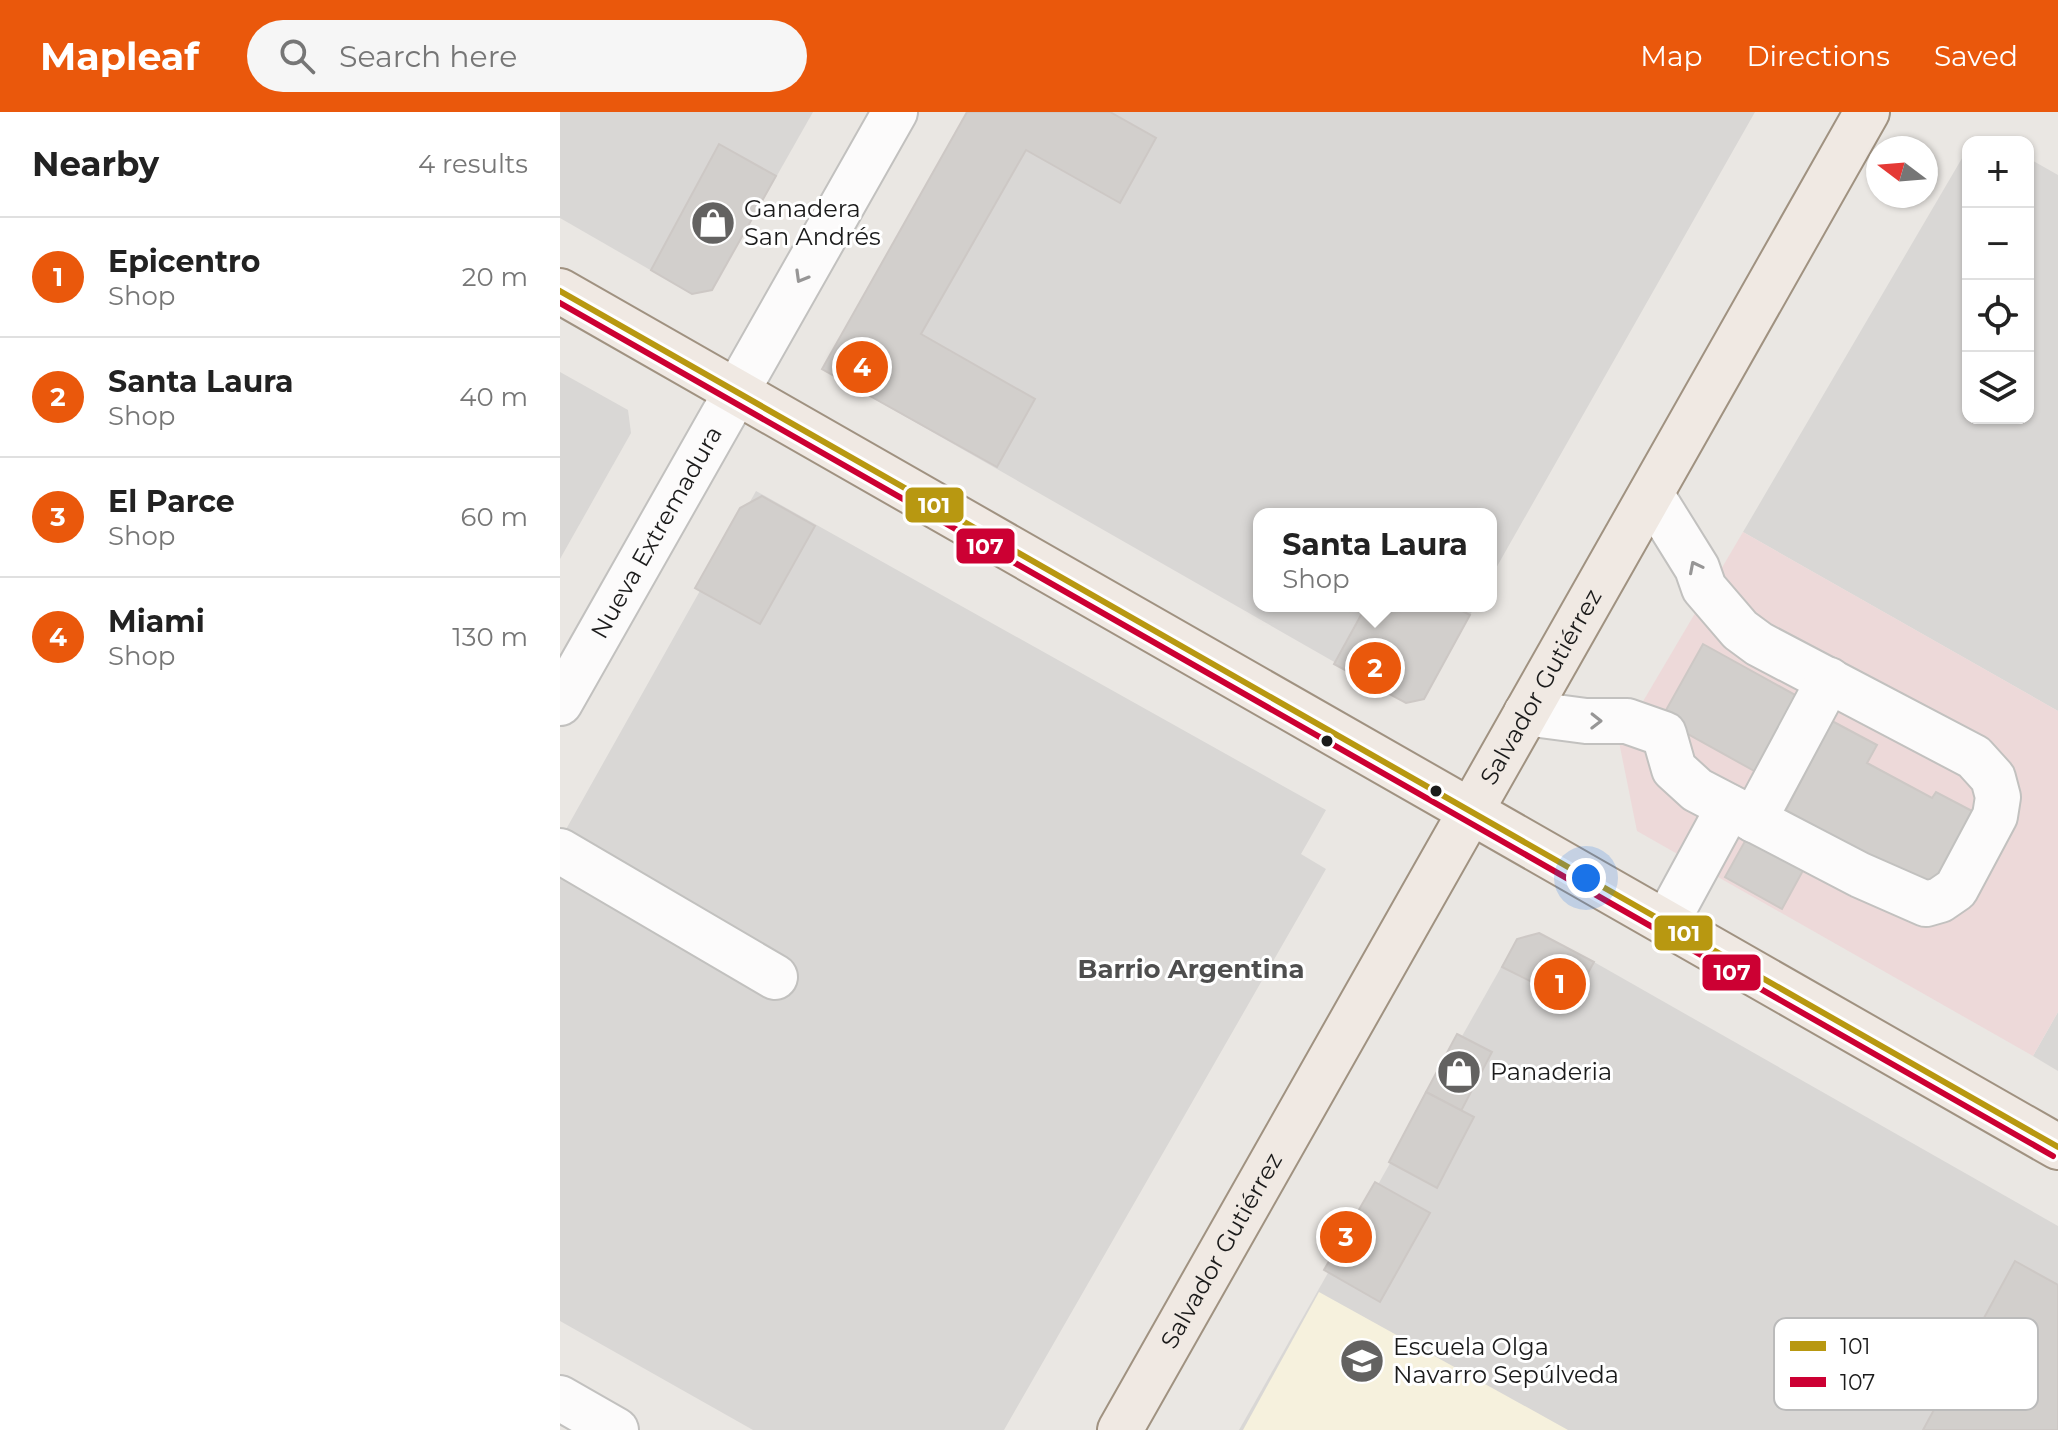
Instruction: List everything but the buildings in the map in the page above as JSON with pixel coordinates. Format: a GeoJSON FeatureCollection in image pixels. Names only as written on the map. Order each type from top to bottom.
{"type":"FeatureCollection","features":[{"type":"Feature","properties":{"kind":"main road","name":"Salvador Gutiérrez"},"geometry":{"type":"LineString","coordinates":[[1120,1430],[1867,112]]}},
{"type":"Feature","properties":{"kind":"main road"},"geometry":{"type":"LineString","coordinates":[[560,291],[2058,1147]]}},
{"type":"Feature","properties":{"kind":"street","name":"Nueva Extremadura"},"geometry":{"type":"LineString","coordinates":[[560,703],[895,112]]}},
{"type":"Feature","properties":{"kind":"street"},"geometry":{"type":"LineString","coordinates":[[1526,713],[1586,721],[1627,721],[1664,734],[1674,769],[1697,790],[1860,875],[1926,904],[1940,900],[1956,889],[1995,816],[1998,797],[1993,778],[1974,757],[1759,644],[1740,630],[1704,588],[1697,568],[1651,494]]}},
{"type":"Feature","properties":{"kind":"street"},"geometry":{"type":"LineString","coordinates":[[1666,923],[1829,680]]}},
{"type":"Feature","properties":{"kind":"street"},"geometry":{"type":"LineString","coordinates":[[560,851],[775,977]]}},
{"type":"Feature","properties":{"kind":"street"},"geometry":{"type":"LineString","coordinates":[[560,1398],[616,1430]]}},
{"type":"Feature","properties":{"kind":"shaded area"},"geometry":{"type":"Polygon","coordinates":[[[560,112],[813,112],[712,290],[692,294],[560,218],[560,112]]]}},
{"type":"Feature","properties":{"kind":"shaded area"},"geometry":{"type":"Polygon","coordinates":[[[967,112],[1755,112],[1497,566],[1497,508],[1253,508],[1253,612],[1472,612],[1424,699],[1406,703],[822,369],[967,112]]]}},
{"type":"Feature","properties":{"kind":"shaded area"},"geometry":{"type":"Polygon","coordinates":[[[1962,158],[1962,424],[2034,424],[2034,161],[2058,175],[2058,711],[1743,532],[1933,208],[1938,208],[1938,199],[1962,158]]]}},
{"type":"Feature","properties":{"kind":"shaded area"},"geometry":{"type":"Polygon","coordinates":[[[560,372],[628,410],[631,433],[560,559],[560,372]]]}},
{"type":"Feature","properties":{"kind":"shaded area"},"geometry":{"type":"Polygon","coordinates":[[[756,491],[1326,810],[1301,854],[1326,869],[1004,1430],[753,1430],[560,1321],[560,840],[756,491]]]}},
{"type":"Feature","properties":{"kind":"shaded area"},"geometry":{"type":"Polygon","coordinates":[[[1743,532],[2058,711],[2058,1012],[2033,1056],[1637,831],[1619,742],[1743,532]]]}},
{"type":"Feature","properties":{"kind":"shaded area"},"geometry":{"type":"Polygon","coordinates":[[[1539,933],[1594,962],[2058,1226],[2058,1430],[1239,1430],[1517,939],[1539,933]]]}},
{"type":"Feature","properties":{"kind":"shaded area"},"geometry":{"type":"Polygon","coordinates":[[[2058,1012],[2058,1071],[2033,1056],[2058,1012]]]}},
{"type":"Feature","properties":{"kind":"shaded area","name":"Escuela Olga Navarro Sepúlveda"},"geometry":{"type":"Polygon","coordinates":[[[1319,1292],[1568,1430],[1243,1430],[1319,1292]]]}},
{"type":"Feature","properties":{"kind":"transit line","name":"101"},"geometry":{"type":"LineString","coordinates":[[560,291],[2058,1147]]}},
{"type":"Feature","properties":{"kind":"transit line","name":"107"},"geometry":{"type":"LineString","coordinates":[[560,303],[2053,1156]]}},
{"type":"Feature","properties":{"kind":"place","name":"Ganadera San Andrés"},"geometry":{"type":"Point","coordinates":[713,223]}},
{"type":"Feature","properties":{"kind":"place","name":"Miami"},"geometry":{"type":"Point","coordinates":[862,367]}},
{"type":"Feature","properties":{"kind":"place","name":"Santa Laura"},"geometry":{"type":"Point","coordinates":[1375,668]}},
{"type":"Feature","properties":{"kind":"place","name":"Epicentro"},"geometry":{"type":"Point","coordinates":[1560,984]}},
{"type":"Feature","properties":{"kind":"place","name":"Panaderia"},"geometry":{"type":"Point","coordinates":[1459,1072]}},
{"type":"Feature","properties":{"kind":"place","name":"El Parce"},"geometry":{"type":"Point","coordinates":[1346,1237]}},
{"type":"Feature","properties":{"kind":"place","name":"Escuela Olga Navarro Sepúlveda"},"geometry":{"type":"Point","coordinates":[1362,1361]}},
{"type":"Feature","properties":{"kind":"district","name":"Barrio Argentina"},"geometry":{"type":"Point","coordinates":[1191,969]}}]}
